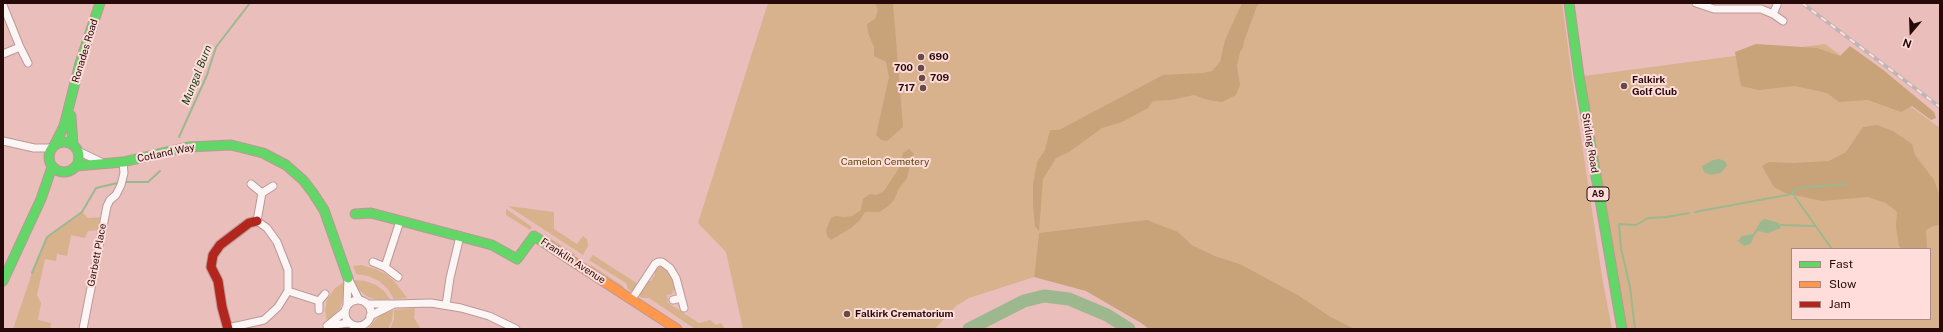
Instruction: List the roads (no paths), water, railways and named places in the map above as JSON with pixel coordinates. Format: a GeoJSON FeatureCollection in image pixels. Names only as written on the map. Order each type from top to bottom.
{"type":"FeatureCollection","features":[{"type":"Feature","properties":{"kind":"street","name":"Ronades Road"},"geometry":{"type":"LineString","coordinates":[[53,146],[64,126],[72,100],[80,63],[100,3]]}},
{"type":"Feature","properties":{"kind":"street","name":"Stirling Road"},"geometry":{"type":"LineString","coordinates":[[1570,3],[1580,83],[1622,329]]}},
{"type":"Feature","properties":{"kind":"street"},"geometry":{"type":"LineString","coordinates":[[1696,3],[1714,10],[1749,8],[1762,9],[1783,21]]}},
{"type":"Feature","properties":{"kind":"street"},"geometry":{"type":"LineString","coordinates":[[3,5],[28,63]]}},
{"type":"Feature","properties":{"kind":"street"},"geometry":{"type":"LineString","coordinates":[[1772,14],[1778,5]]}},
{"type":"Feature","properties":{"kind":"street"},"geometry":{"type":"LineString","coordinates":[[3,54],[20,47]]}},
{"type":"Feature","properties":{"kind":"street","name":"Ronades Road"},"geometry":{"type":"LineString","coordinates":[[72,100],[71,127],[76,148]]}},
{"type":"Feature","properties":{"kind":"street"},"geometry":{"type":"LineString","coordinates":[[3,141],[34,148],[53,146],[66,142],[76,148],[79,158],[76,166],[72,169],[61,172],[41,199]]}},
{"type":"Feature","properties":{"kind":"street","name":"Cotland Way"},"geometry":{"type":"LineString","coordinates":[[76,166],[122,162],[188,147],[231,145],[263,154],[286,165],[303,180],[324,210],[348,278],[359,300]]}},
{"type":"Feature","properties":{"kind":"street"},"geometry":{"type":"LineString","coordinates":[[3,281],[41,199],[52,167],[48,155],[53,146]]}},
{"type":"Feature","properties":{"kind":"street","name":"Cotland Way"},"geometry":{"type":"LineString","coordinates":[[76,148],[103,163]]}},
{"type":"Feature","properties":{"kind":"street","name":"Garbett Place"},"geometry":{"type":"LineString","coordinates":[[83,329],[107,206],[121,185],[124,173],[122,162]]}},
{"type":"Feature","properties":{"kind":"street"},"geometry":{"type":"LineString","coordinates":[[52,167],[61,172]]}},
{"type":"Feature","properties":{"kind":"street"},"geometry":{"type":"LineString","coordinates":[[250,184],[262,193]]}},
{"type":"Feature","properties":{"kind":"street"},"geometry":{"type":"LineString","coordinates":[[257,221],[262,193],[273,186]]}},
{"type":"Feature","properties":{"kind":"street","name":"Franklin Avenue"},"geometry":{"type":"LineString","coordinates":[[355,214],[371,213],[460,236],[492,245],[517,259],[534,236],[632,298],[677,329]]}},
{"type":"Feature","properties":{"kind":"street"},"geometry":{"type":"LineString","coordinates":[[257,221],[267,228],[277,242],[288,270],[288,291],[278,307],[264,320],[228,329],[222,307],[218,281],[211,267],[213,255],[220,245],[226,240],[250,223],[257,221]]}},
{"type":"Feature","properties":{"kind":"street"},"geometry":{"type":"LineString","coordinates":[[385,267],[400,221]]}},
{"type":"Feature","properties":{"kind":"street"},"geometry":{"type":"LineString","coordinates":[[446,305],[450,278],[460,236]]}},
{"type":"Feature","properties":{"kind":"street"},"geometry":{"type":"LineString","coordinates":[[373,262],[385,267],[398,277]]}},
{"type":"Feature","properties":{"kind":"street"},"geometry":{"type":"LineString","coordinates":[[632,298],[658,262],[667,264],[676,278],[684,308]]}},
{"type":"Feature","properties":{"kind":"street","name":"Cotland Way"},"geometry":{"type":"LineString","coordinates":[[348,278],[348,305]]}},
{"type":"Feature","properties":{"kind":"street"},"geometry":{"type":"LineString","coordinates":[[288,291],[319,301]]}},
{"type":"Feature","properties":{"kind":"street"},"geometry":{"type":"LineString","coordinates":[[319,310],[319,301],[325,294]]}},
{"type":"Feature","properties":{"kind":"street"},"geometry":{"type":"LineString","coordinates":[[673,300],[681,298]]}},
{"type":"Feature","properties":{"kind":"street"},"geometry":{"type":"LineString","coordinates":[[325,328],[344,312],[348,305],[359,300],[367,304],[420,303],[446,305],[489,316],[516,329]]}},
{"type":"Feature","properties":{"kind":"street"},"geometry":{"type":"LineString","coordinates":[[367,304],[370,316]]}},
{"type":"Feature","properties":{"kind":"street"},"geometry":{"type":"LineString","coordinates":[[325,328],[349,323],[360,326],[367,322],[370,316],[394,304]]}},
{"type":"Feature","properties":{"kind":"street"},"geometry":{"type":"LineString","coordinates":[[344,312],[349,323]]}},
{"type":"Feature","properties":{"kind":"waterway","name":"Mungal Burn"},"geometry":{"type":"LineString","coordinates":[[179,137],[207,75],[216,47],[250,3]]}},
{"type":"Feature","properties":{"kind":"waterway","name":"Mungal Burn"},"geometry":{"type":"LineString","coordinates":[[32,273],[47,237],[82,212],[96,188],[122,182],[148,182],[160,171]]}},
{"type":"Feature","properties":{"kind":"waterway"},"geometry":{"type":"LineString","coordinates":[[1793,191],[1798,188],[1846,184]]}},
{"type":"Feature","properties":{"kind":"waterway"},"geometry":{"type":"LineString","coordinates":[[1695,212],[1792,194],[1793,191],[1795,197],[1831,248]]}},
{"type":"Feature","properties":{"kind":"waterway"},"geometry":{"type":"LineString","coordinates":[[1635,329],[1630,287],[1621,248],[1619,224],[1636,225],[1648,218],[1667,217],[1689,213]]}},
{"type":"Feature","properties":{"kind":"waterway"},"geometry":{"type":"LineString","coordinates":[[1781,225],[1815,226]]}},
{"type":"Feature","properties":{"kind":"waterway"},"geometry":{"type":"LineString","coordinates":[[969,329],[1024,301],[1044,296],[1069,299],[1107,315],[1129,329]]}},
{"type":"Feature","properties":{"kind":"railway"},"geometry":{"type":"LineString","coordinates":[[1802,3],[1940,107]]}},
{"type":"Feature","properties":{"kind":"place","name":"690"},"geometry":{"type":"Point","coordinates":[921,57]}},
{"type":"Feature","properties":{"kind":"place","name":"700"},"geometry":{"type":"Point","coordinates":[921,68]}},
{"type":"Feature","properties":{"kind":"place","name":"709"},"geometry":{"type":"Point","coordinates":[922,78]}},
{"type":"Feature","properties":{"kind":"place","name":"Falkirk Golf Club"},"geometry":{"type":"Point","coordinates":[1624,86]}},
{"type":"Feature","properties":{"kind":"place","name":"717"},"geometry":{"type":"Point","coordinates":[923,88]}},
{"type":"Feature","properties":{"kind":"place","name":"Falkirk Crematorium"},"geometry":{"type":"Point","coordinates":[847,314]}},
{"type":"Feature","properties":{"kind":"park label","name":"Camelon Cemetery"},"geometry":{"type":"Point","coordinates":[885,162]}}]}
